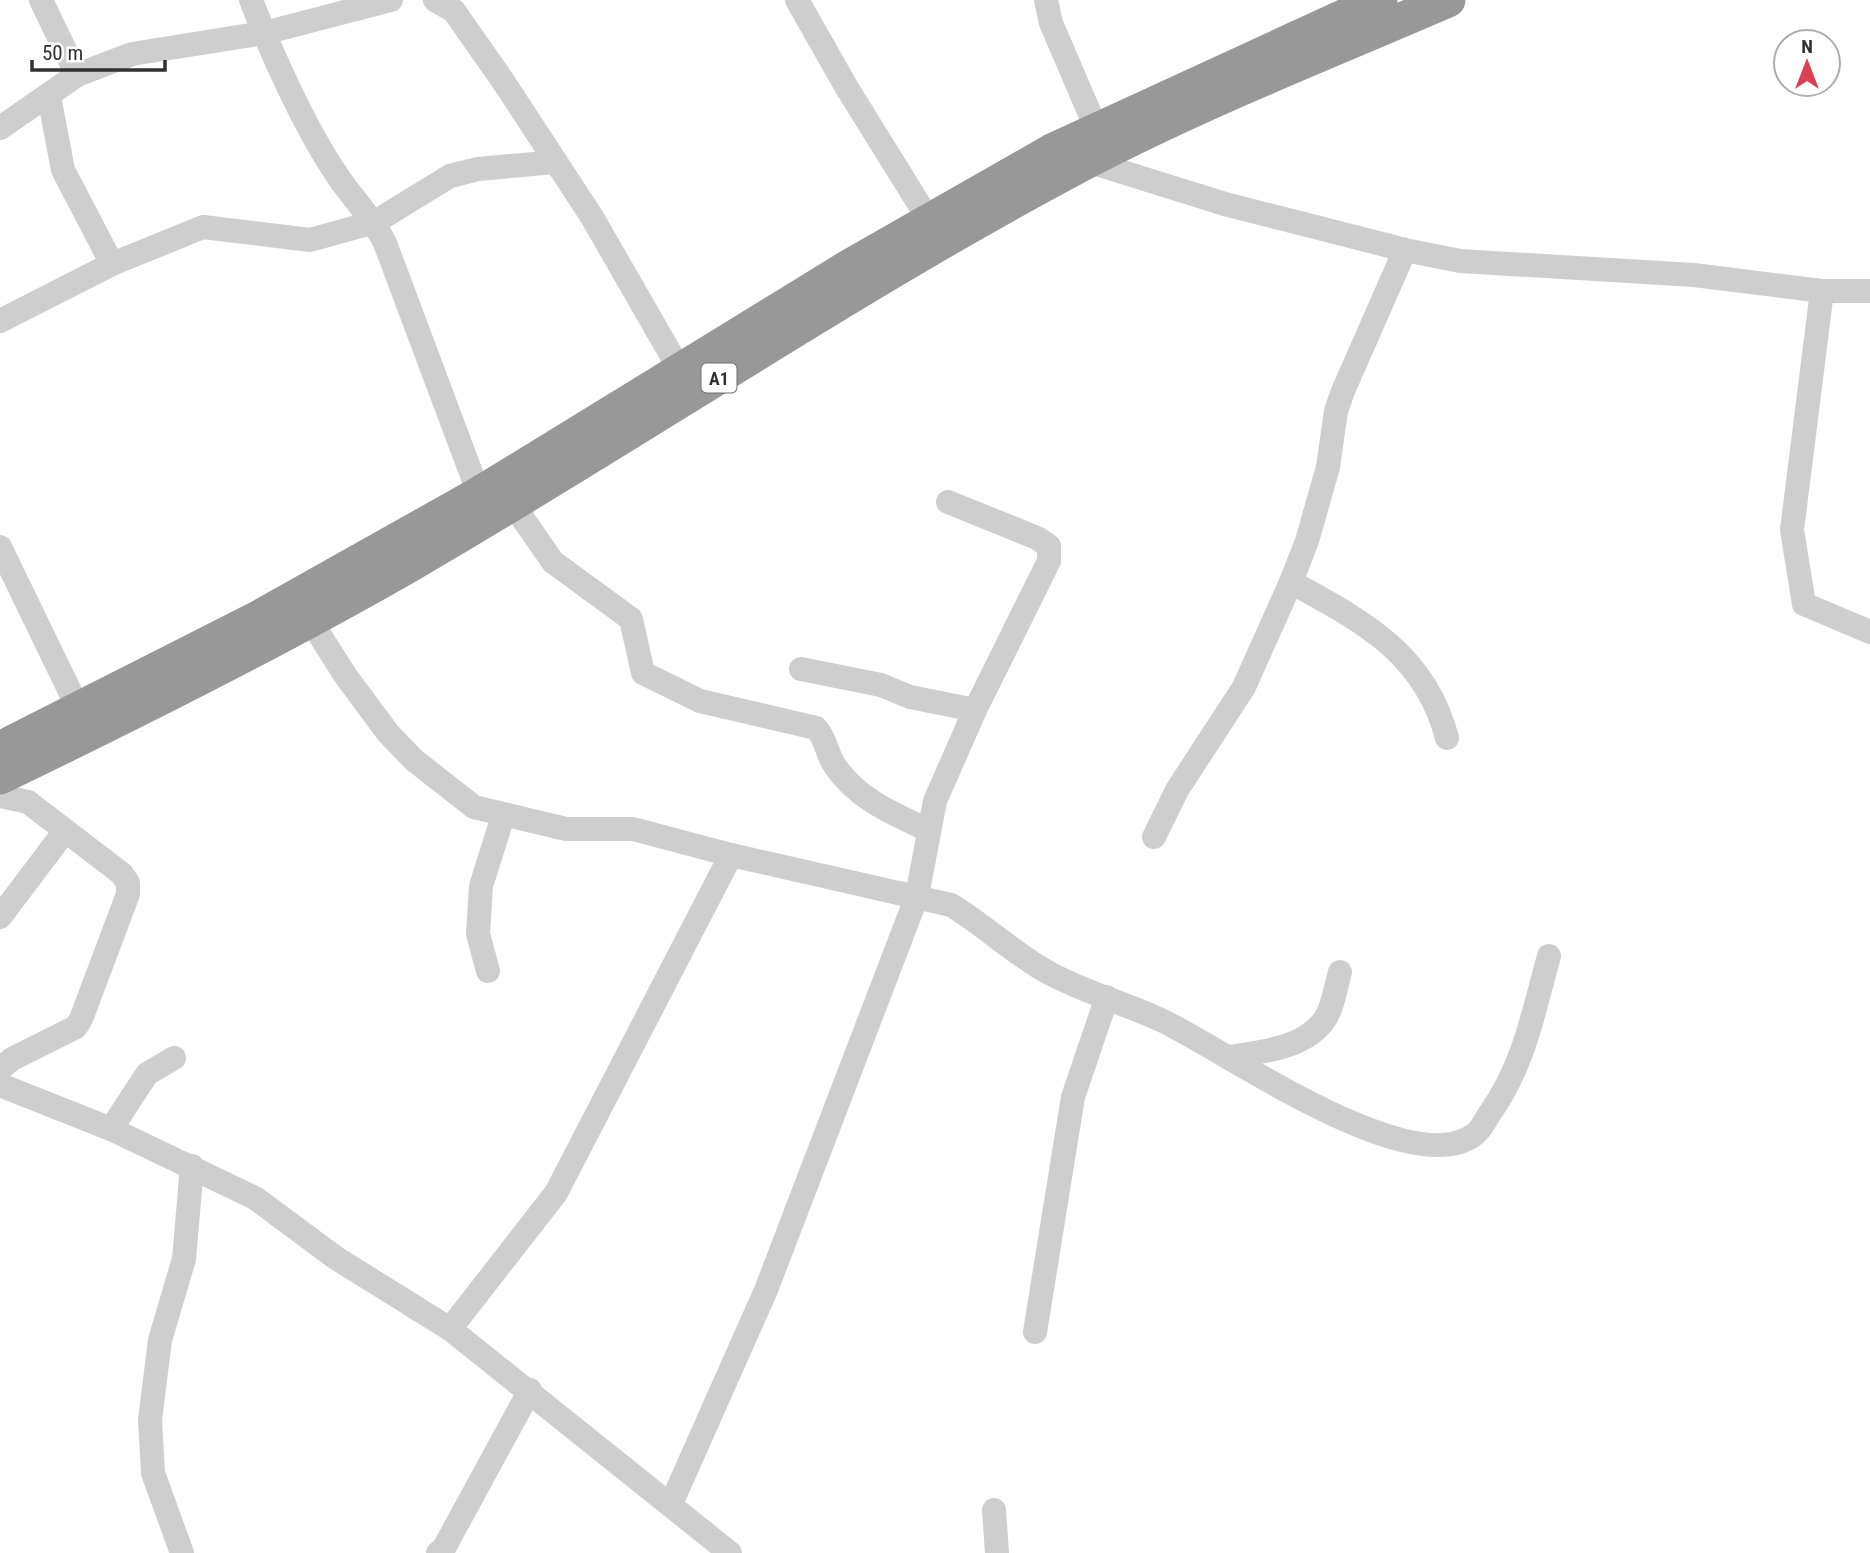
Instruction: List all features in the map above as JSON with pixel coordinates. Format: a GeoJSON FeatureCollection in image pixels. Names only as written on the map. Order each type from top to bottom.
{"type":"FeatureCollection","features":[{"type":"Feature","properties":{"kind":"highway","name":"A1"},"geometry":{"type":"LineString","coordinates":[[687,383],[929,219],[1096,128],[1380,0]]}},
{"type":"Feature","properties":{"kind":"highway","name":"A1"},"geometry":{"type":"LineString","coordinates":[[5,773],[79,710],[496,498],[687,383],[1087,161],[1448,0]]}},
{"type":"Feature","properties":{"kind":"highway","name":"A1"},"geometry":{"type":"LineString","coordinates":[[5,773],[124,717],[408,565],[496,498]]}},
{"type":"Feature","properties":{"kind":"street"},"geometry":{"type":"LineString","coordinates":[[41,0],[77,75]]}},
{"type":"Feature","properties":{"kind":"street"},"geometry":{"type":"LineString","coordinates":[[251,0],[264,33],[338,176],[375,222],[496,498],[553,562],[631,619],[643,673],[700,701],[816,728],[825,738],[828,756],[855,789],[873,803],[928,830]]}},
{"type":"Feature","properties":{"kind":"street"},"geometry":{"type":"LineString","coordinates":[[0,128],[77,75],[132,54],[264,33],[391,0]]}},
{"type":"Feature","properties":{"kind":"street"},"geometry":{"type":"LineString","coordinates":[[435,0],[454,11],[556,162],[592,217],[687,383]]}},
{"type":"Feature","properties":{"kind":"street"},"geometry":{"type":"LineString","coordinates":[[797,0],[846,88],[929,219]]}},
{"type":"Feature","properties":{"kind":"street"},"geometry":{"type":"LineString","coordinates":[[1046,0],[1051,23],[1096,128]]}},
{"type":"Feature","properties":{"kind":"street"},"geometry":{"type":"LineString","coordinates":[[49,96],[63,170],[112,264]]}},
{"type":"Feature","properties":{"kind":"street"},"geometry":{"type":"LineString","coordinates":[[1087,161],[1175,191],[1405,250],[1460,261],[1694,275],[1822,291],[1870,291]]}},
{"type":"Feature","properties":{"kind":"street"},"geometry":{"type":"LineString","coordinates":[[0,321],[112,264],[203,227],[310,240],[375,222],[450,176],[478,169],[556,162]]}},
{"type":"Feature","properties":{"kind":"street"},"geometry":{"type":"LineString","coordinates":[[1154,837],[1177,790],[1244,687],[1291,582],[1307,541],[1328,467],[1336,411],[1405,250]]}},
{"type":"Feature","properties":{"kind":"street"},"geometry":{"type":"LineString","coordinates":[[1822,291],[1792,530],[1804,604],[1870,632]]}},
{"type":"Feature","properties":{"kind":"street"},"geometry":{"type":"LineString","coordinates":[[671,1504],[766,1290],[917,896],[928,830],[940,790],[1051,552],[1049,546],[1037,538],[948,502]]}},
{"type":"Feature","properties":{"kind":"street"},"geometry":{"type":"LineString","coordinates":[[0,547],[79,710]]}},
{"type":"Feature","properties":{"kind":"street"},"geometry":{"type":"LineString","coordinates":[[1291,582],[1359,620],[1385,638],[1425,686],[1441,713],[1447,738]]}},
{"type":"Feature","properties":{"kind":"street"},"geometry":{"type":"LineString","coordinates":[[309,618],[345,675],[388,733],[414,760],[474,807],[566,830],[633,829],[731,855],[951,905],[984,924],[1015,952],[1052,975],[1164,1021],[1281,1087],[1371,1133],[1406,1142],[1448,1146],[1475,1134],[1503,1095],[1524,1049],[1549,956]]}},
{"type":"Feature","properties":{"kind":"street"},"geometry":{"type":"LineString","coordinates":[[801,668],[881,685],[910,696],[975,710]]}},
{"type":"Feature","properties":{"kind":"street"},"geometry":{"type":"LineString","coordinates":[[0,1069],[12,1059],[76,1027],[128,894],[128,883],[122,874],[28,802],[5,773]]}},
{"type":"Feature","properties":{"kind":"street"},"geometry":{"type":"LineString","coordinates":[[488,971],[478,934],[481,886],[503,816]]}},
{"type":"Feature","properties":{"kind":"street"},"geometry":{"type":"LineString","coordinates":[[0,917],[65,831]]}},
{"type":"Feature","properties":{"kind":"street"},"geometry":{"type":"LineString","coordinates":[[450,1329],[556,1193],[731,855]]}},
{"type":"Feature","properties":{"kind":"street"},"geometry":{"type":"LineString","coordinates":[[1230,1057],[1292,1045],[1313,1032],[1326,1018],[1340,972]]}},
{"type":"Feature","properties":{"kind":"street"},"geometry":{"type":"LineString","coordinates":[[1035,1332],[1073,1097],[1107,997]]}},
{"type":"Feature","properties":{"kind":"street"},"geometry":{"type":"LineString","coordinates":[[111,1129],[148,1074],[174,1058]]}},
{"type":"Feature","properties":{"kind":"street"},"geometry":{"type":"LineString","coordinates":[[0,1086],[111,1129],[255,1198],[337,1258],[450,1329],[530,1390],[730,1553]]}},
{"type":"Feature","properties":{"kind":"street"},"geometry":{"type":"LineString","coordinates":[[182,1553],[153,1472],[150,1420],[160,1340],[184,1259],[192,1166]]}},
{"type":"Feature","properties":{"kind":"street"},"geometry":{"type":"LineString","coordinates":[[438,1553],[444,1548],[530,1390]]}},
{"type":"Feature","properties":{"kind":"street"},"geometry":{"type":"LineString","coordinates":[[995,1510],[997,1553]]}}]}
